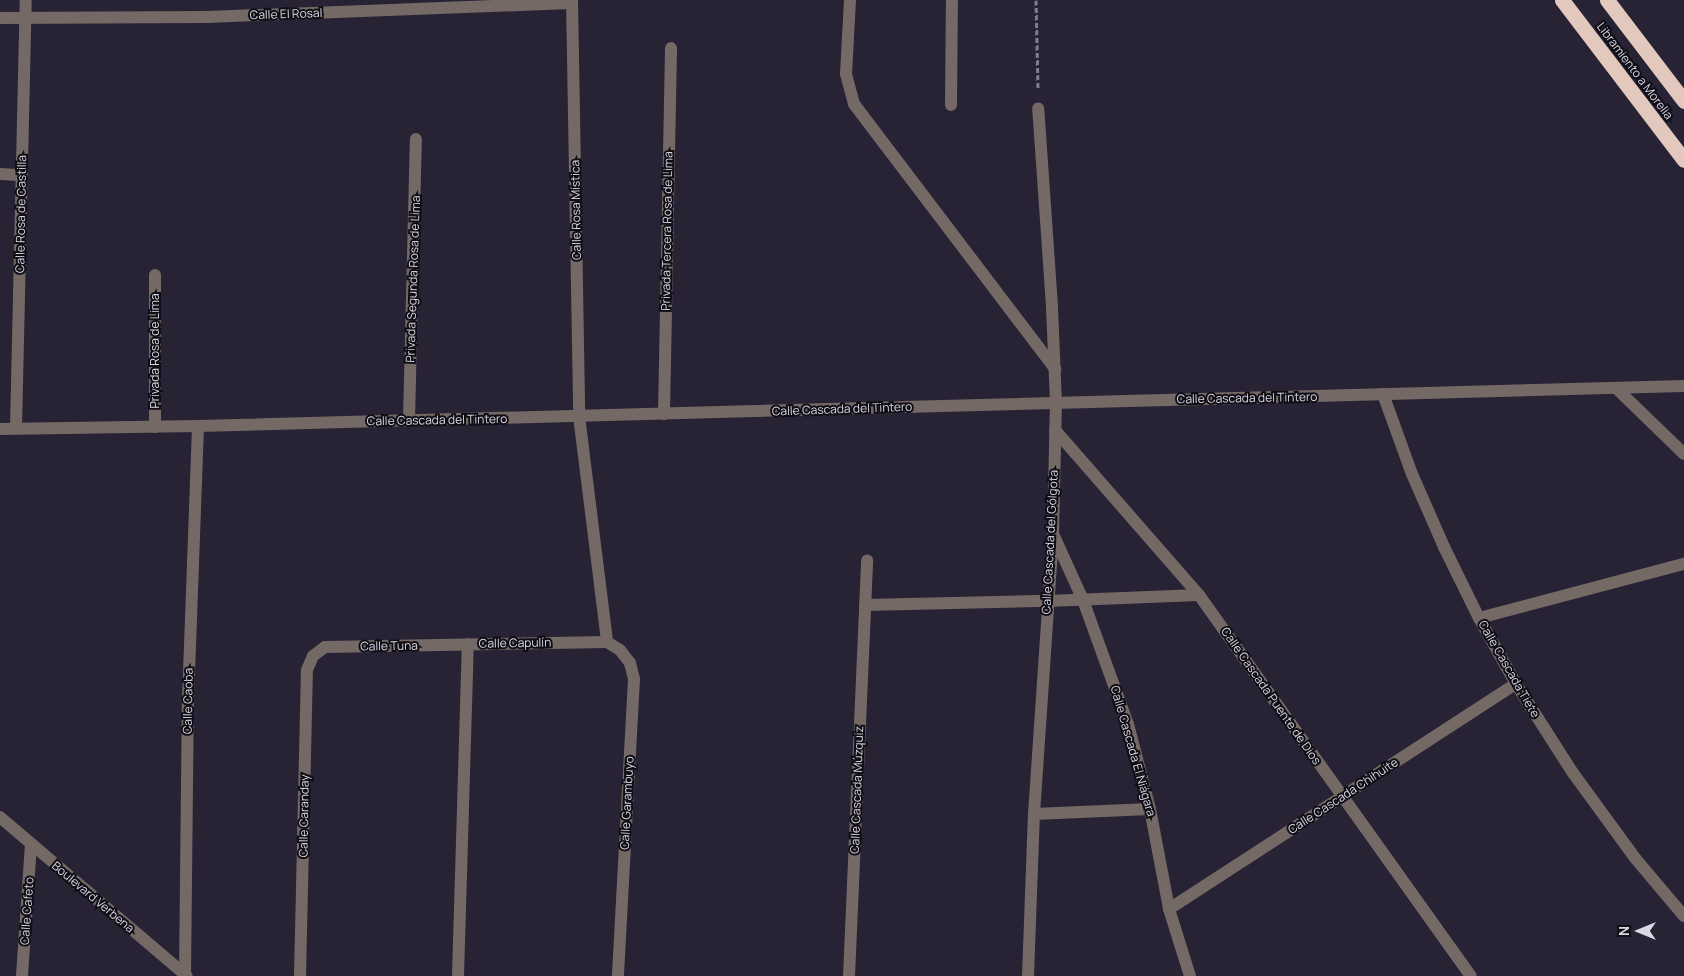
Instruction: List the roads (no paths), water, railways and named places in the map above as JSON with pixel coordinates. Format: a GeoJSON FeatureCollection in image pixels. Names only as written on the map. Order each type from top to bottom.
{"type":"FeatureCollection","features":[{"type":"Feature","properties":{"kind":"highway","name":"Libramiento a Morelia"},"geometry":{"type":"LineString","coordinates":[[1562,0],[1684,160]]}},
{"type":"Feature","properties":{"kind":"highway","name":"Libramiento a Morelia"},"geometry":{"type":"LineString","coordinates":[[1607,0],[1684,102]]}},
{"type":"Feature","properties":{"kind":"street","name":"Calle Rosa de Castilla"},"geometry":{"type":"LineString","coordinates":[[16,428],[26,0]]}},
{"type":"Feature","properties":{"kind":"street"},"geometry":{"type":"LineString","coordinates":[[850,0],[846,74],[854,104],[1055,369]]}},
{"type":"Feature","properties":{"kind":"street"},"geometry":{"type":"LineString","coordinates":[[951,106],[952,0]]}},
{"type":"Feature","properties":{"kind":"street","name":"Calle El Rosal"},"geometry":{"type":"LineString","coordinates":[[0,18],[208,17],[572,2]]}},
{"type":"Feature","properties":{"kind":"street","name":"Calle Rosa Mística"},"geometry":{"type":"LineString","coordinates":[[572,2],[579,416]]}},
{"type":"Feature","properties":{"kind":"street","name":"Privada Tercera Rosa de Lima"},"geometry":{"type":"LineString","coordinates":[[664,414],[671,48]]}},
{"type":"Feature","properties":{"kind":"street","name":"Calle Cascada del Gólgota"},"geometry":{"type":"LineString","coordinates":[[1028,976],[1034,814],[1053,534],[1056,403],[1038,108]]}},
{"type":"Feature","properties":{"kind":"street","name":"Privada Segunda Rosa de Lima"},"geometry":{"type":"LineString","coordinates":[[409,420],[416,138]]}},
{"type":"Feature","properties":{"kind":"street"},"geometry":{"type":"LineString","coordinates":[[0,174],[22,175]]}},
{"type":"Feature","properties":{"kind":"street","name":"Privada Rosa de Lima"},"geometry":{"type":"LineString","coordinates":[[155,275],[155,427]]}},
{"type":"Feature","properties":{"kind":"street","name":"Calle Cascada del Tintero"},"geometry":{"type":"LineString","coordinates":[[0,428],[198,426],[1684,386]]}},
{"type":"Feature","properties":{"kind":"street"},"geometry":{"type":"LineString","coordinates":[[1616,388],[1684,454]]}},
{"type":"Feature","properties":{"kind":"street","name":"Calle Cascada Tiete"},"geometry":{"type":"LineString","coordinates":[[1383,394],[1412,474],[1444,547],[1479,618],[1516,684],[1573,773],[1635,858],[1684,916]]}},
{"type":"Feature","properties":{"kind":"street"},"geometry":{"type":"LineString","coordinates":[[579,416],[607,642]]}},
{"type":"Feature","properties":{"kind":"street","name":"Calle Caoba"},"geometry":{"type":"LineString","coordinates":[[185,975],[188,700],[198,426]]}},
{"type":"Feature","properties":{"kind":"street","name":"Calle Cascada Puente de Dios"},"geometry":{"type":"LineString","coordinates":[[1055,430],[1199,595],[1471,976]]}},
{"type":"Feature","properties":{"kind":"street","name":"Calle Cascada El Niágara"},"geometry":{"type":"LineString","coordinates":[[1053,534],[1083,600],[1114,682],[1140,766],[1169,909],[1190,976]]}},
{"type":"Feature","properties":{"kind":"street","name":"Calle Cascada Múzquiz"},"geometry":{"type":"LineString","coordinates":[[849,976],[867,560]]}},
{"type":"Feature","properties":{"kind":"street"},"geometry":{"type":"LineString","coordinates":[[1479,618],[1684,564]]}},
{"type":"Feature","properties":{"kind":"street"},"geometry":{"type":"LineString","coordinates":[[864,605],[1083,600],[1199,595]]}},
{"type":"Feature","properties":{"kind":"street","name":"Calle Capulín"},"geometry":{"type":"LineString","coordinates":[[458,976],[468,644],[607,642]]}},
{"type":"Feature","properties":{"kind":"street","name":"Calle Garambuyo"},"geometry":{"type":"LineString","coordinates":[[607,642],[620,650],[630,663],[634,679],[618,976]]}},
{"type":"Feature","properties":{"kind":"street","name":"Calle Tuna"},"geometry":{"type":"LineString","coordinates":[[313,656],[325,647],[468,644]]}},
{"type":"Feature","properties":{"kind":"street","name":"Calle Caranday"},"geometry":{"type":"LineString","coordinates":[[300,976],[308,670],[313,656]]}},
{"type":"Feature","properties":{"kind":"street","name":"Calle Cascada Chihuite"},"geometry":{"type":"LineString","coordinates":[[1169,909],[1516,684]]}},
{"type":"Feature","properties":{"kind":"street"},"geometry":{"type":"LineString","coordinates":[[1034,814],[1150,809]]}},
{"type":"Feature","properties":{"kind":"street","name":"Boulevard Verbena"},"geometry":{"type":"LineString","coordinates":[[0,818],[185,975]]}},
{"type":"Feature","properties":{"kind":"street","name":"Calle Cafeto"},"geometry":{"type":"LineString","coordinates":[[22,976],[31,845]]}}]}
